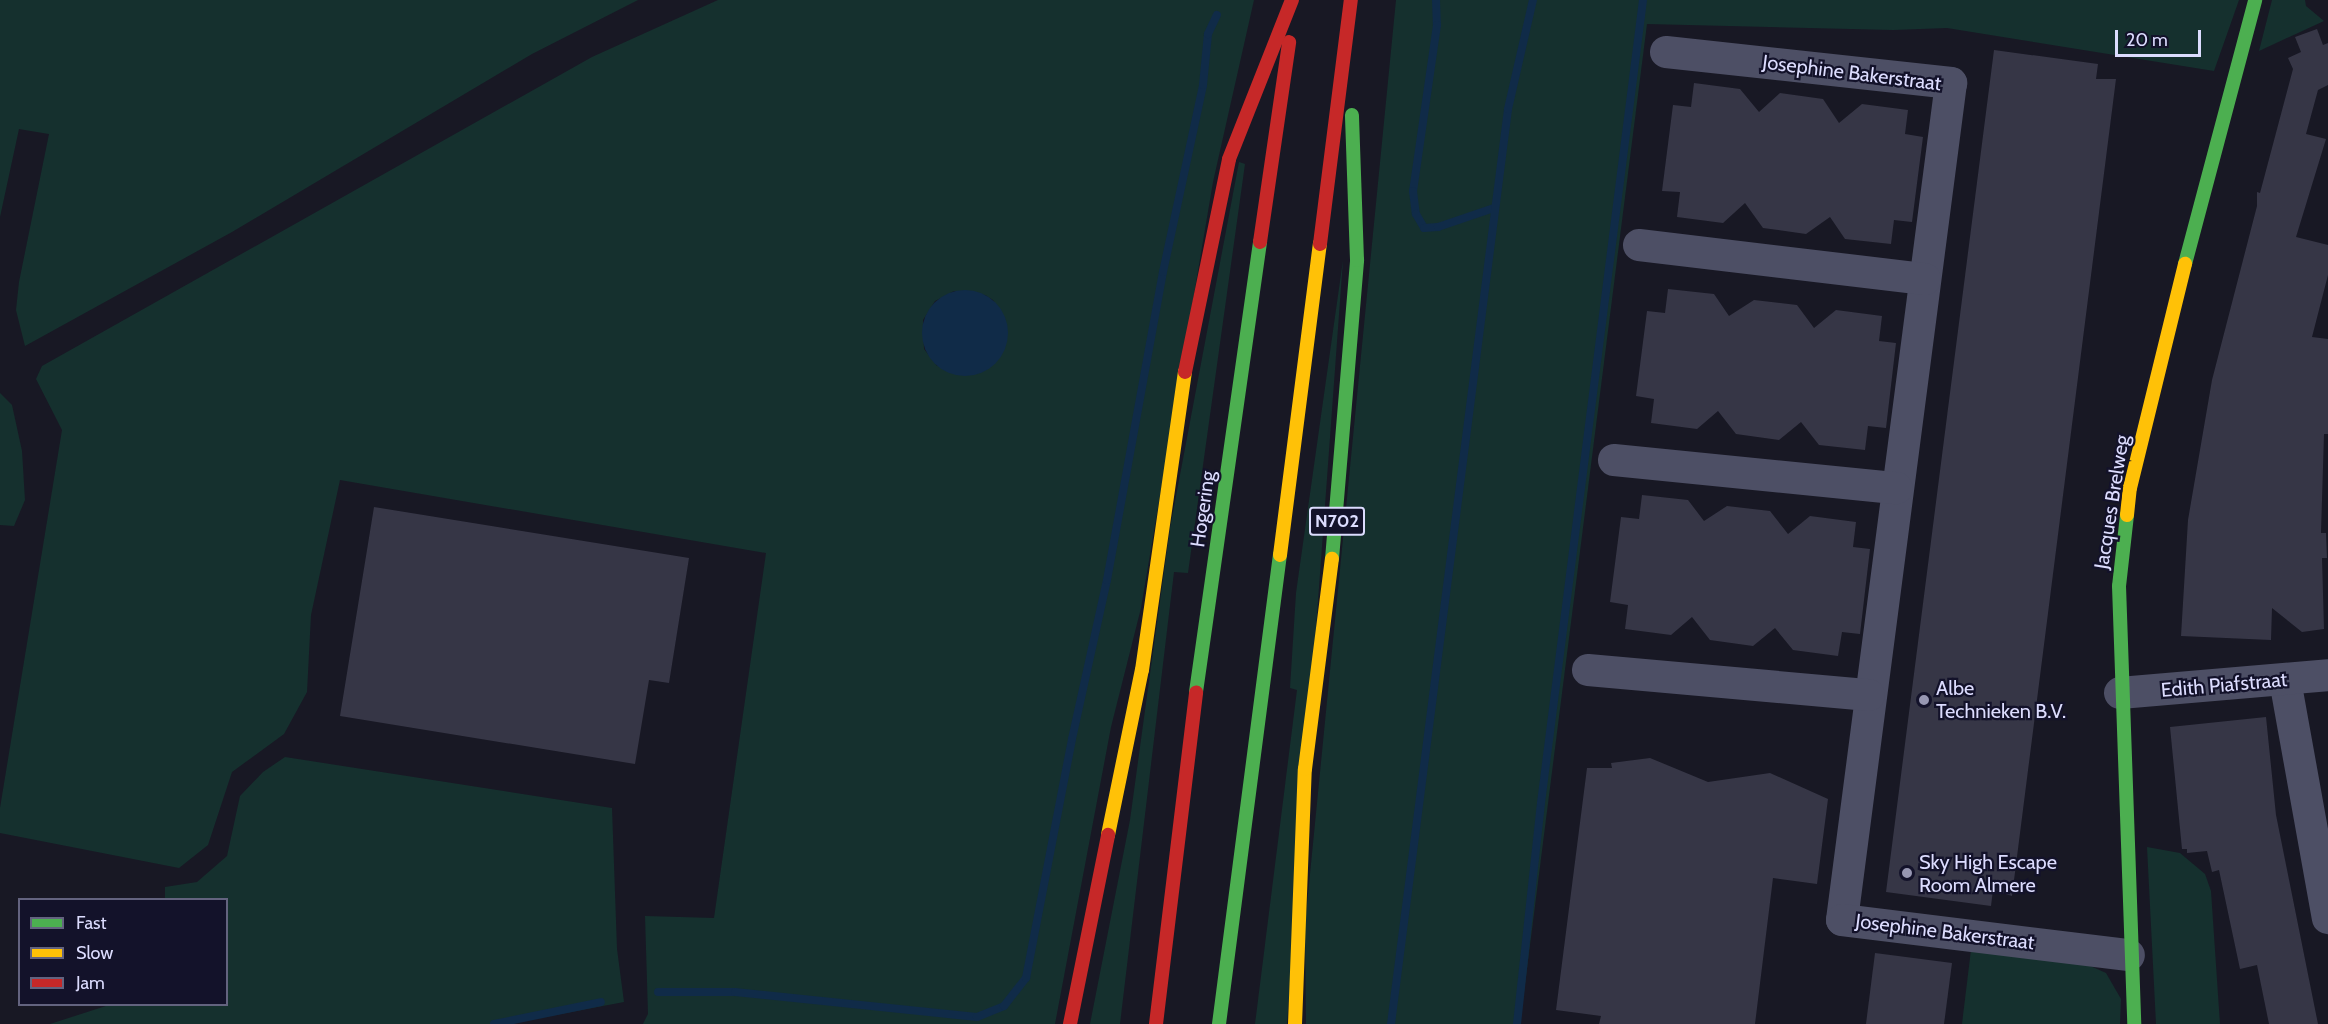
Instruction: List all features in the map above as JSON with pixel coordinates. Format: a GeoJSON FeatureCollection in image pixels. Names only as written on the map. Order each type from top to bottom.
{"type":"FeatureCollection","features":[{"type":"Feature","properties":{"kind":"main road"},"geometry":{"type":"LineString","coordinates":[[1070,1024],[1142,670],[1180,399],[1207,251],[1229,159],[1294,0]]}},
{"type":"Feature","properties":{"kind":"main road","name":"Hogering"},"geometry":{"type":"LineString","coordinates":[[1156,1024],[1198,680],[1294,0]]}},
{"type":"Feature","properties":{"kind":"main road","name":"N702"},"geometry":{"type":"LineString","coordinates":[[1219,1024],[1351,0]]}},
{"type":"Feature","properties":{"kind":"main road","name":"Jacques Brelweg"},"geometry":{"type":"LineString","coordinates":[[2134,1024],[2120,693],[2119,586],[2130,488],[2165,339],[2255,0]]}},
{"type":"Feature","properties":{"kind":"main road","name":"N702"},"geometry":{"type":"LineString","coordinates":[[1295,1024],[1305,769],[1339,505],[1357,260],[1349,17]]}},
{"type":"Feature","properties":{"kind":"street","name":"Josephine Bakerstraat"},"geometry":{"type":"LineString","coordinates":[[1666,52],[1951,83],[1869,695],[1842,920],[2130,955]]}},
{"type":"Feature","properties":{"kind":"street"},"geometry":{"type":"LineString","coordinates":[[1639,245],[1925,279]]}},
{"type":"Feature","properties":{"kind":"street"},"geometry":{"type":"LineString","coordinates":[[1614,460],[1897,488]]}},
{"type":"Feature","properties":{"kind":"street"},"geometry":{"type":"LineString","coordinates":[[1588,670],[1869,695]]}},
{"type":"Feature","properties":{"kind":"street","name":"Edith Piafstraat"},"geometry":{"type":"LineString","coordinates":[[2120,693],[2328,675]]}},
{"type":"Feature","properties":{"kind":"street"},"geometry":{"type":"LineString","coordinates":[[2285,680],[2328,918]]}},
{"type":"Feature","properties":{"kind":"green space"},"geometry":{"type":"Polygon","coordinates":[[[0,0],[638,0],[532,54],[232,232],[25,346],[16,310],[19,282],[49,134],[19,129],[0,217],[0,0]]]}},
{"type":"Feature","properties":{"kind":"green space"},"geometry":{"type":"Polygon","coordinates":[[[718,0],[1254,0],[1213,182],[1141,608],[1111,727],[1055,1024],[643,1024],[648,1014],[645,916],[714,918],[766,553],[340,480],[311,615],[307,692],[284,734],[232,772],[208,845],[179,868],[0,833],[0,808],[62,430],[36,379],[42,366],[592,57],[718,0]],[[954,291],[935,301],[923,320],[924,349],[937,366],[1006,343],[1005,318],[993,300],[985,295],[954,291]]]}},
{"type":"Feature","properties":{"kind":"green space"},"geometry":{"type":"Polygon","coordinates":[[[1396,0],[2239,0],[2214,71],[1947,28],[1893,30],[1647,24],[1520,1024],[1306,1024],[1305,925],[1396,0]]]}},
{"type":"Feature","properties":{"kind":"green space"},"geometry":{"type":"Polygon","coordinates":[[[2272,0],[2305,0],[2306,6],[2324,21],[2259,51],[2272,0]]]}},
{"type":"Feature","properties":{"kind":"green space"},"geometry":{"type":"Polygon","coordinates":[[[1239,162],[1245,164],[1188,573],[1174,572],[1120,1024],[1090,1024],[1130,820],[1170,528],[1239,162]]]}},
{"type":"Feature","properties":{"kind":"green space"},"geometry":{"type":"Polygon","coordinates":[[[1343,260],[1287,1024],[1255,1024],[1297,690],[1290,688],[1296,593],[1343,260]]]}},
{"type":"Feature","properties":{"kind":"green space"},"geometry":{"type":"Polygon","coordinates":[[[0,393],[12,405],[22,451],[25,500],[14,526],[0,525],[0,393]]]}},
{"type":"Feature","properties":{"kind":"green space"},"geometry":{"type":"Polygon","coordinates":[[[285,757],[612,808],[617,949],[624,1002],[508,1024],[50,1024],[106,1006],[228,1006],[228,898],[165,898],[165,887],[197,882],[227,856],[240,796],[263,772],[285,757]]]}},
{"type":"Feature","properties":{"kind":"green space"},"geometry":{"type":"Polygon","coordinates":[[[2147,847],[2180,853],[2205,874],[2211,891],[2220,1024],[2156,1024],[2147,847]]]}},
{"type":"Feature","properties":{"kind":"green space"},"geometry":{"type":"Polygon","coordinates":[[[1971,950],[2088,965],[2106,973],[2121,999],[2120,1024],[1962,1024],[1971,950]]]}},
{"type":"Feature","properties":{"kind":"water"},"geometry":{"type":"Polygon","coordinates":[[[965,290],[989,297],[1001,309],[1008,333],[1001,357],[989,369],[965,376],[941,369],[929,357],[922,333],[929,309],[941,297],[965,290]]]}},
{"type":"Feature","properties":{"kind":"building"},"geometry":{"type":"Polygon","coordinates":[[[2317,29],[2323,45],[2328,43],[2328,85],[2318,90],[2306,134],[2326,139],[2296,237],[2328,245],[2328,275],[2312,337],[2328,339],[2328,434],[2324,434],[2321,533],[2326,533],[2327,558],[2322,558],[2324,629],[2302,632],[2272,608],[2271,640],[2181,636],[2188,520],[2212,380],[2257,206],[2257,192],[2260,193],[2293,69],[2288,58],[2301,52],[2295,37],[2317,29]]]}},
{"type":"Feature","properties":{"kind":"building"},"geometry":{"type":"Polygon","coordinates":[[[1994,50],[2098,64],[2096,79],[2116,79],[2012,896],[1993,890],[1991,906],[1886,892],[1994,50]]]}},
{"type":"Feature","properties":{"kind":"building"},"geometry":{"type":"Polygon","coordinates":[[[1694,83],[1740,89],[1759,112],[1780,93],[1823,99],[1839,123],[1862,104],[1908,110],[1905,134],[1923,137],[1912,222],[1894,220],[1891,244],[1845,239],[1830,217],[1806,234],[1763,228],[1745,203],[1723,223],[1677,217],[1680,192],[1662,191],[1673,105],[1691,107],[1694,83]]]}},
{"type":"Feature","properties":{"kind":"building"},"geometry":{"type":"Polygon","coordinates":[[[1668,289],[1714,294],[1729,316],[1754,300],[1797,305],[1814,328],[1836,310],[1882,316],[1879,341],[1896,343],[1886,428],[1868,426],[1865,450],[1819,445],[1801,422],[1779,440],[1736,434],[1718,411],[1697,429],[1651,423],[1654,399],[1636,396],[1647,311],[1665,313],[1668,289]]]}},
{"type":"Feature","properties":{"kind":"building"},"geometry":{"type":"Polygon","coordinates":[[[1642,495],[1688,500],[1704,521],[1727,506],[1770,511],[1788,534],[1810,516],[1856,522],[1853,547],[1870,549],[1860,634],[1842,632],[1838,656],[1793,650],[1775,628],[1753,646],[1710,640],[1692,617],[1671,635],[1625,629],[1628,605],[1610,602],[1621,517],[1639,519],[1642,495]]]}},
{"type":"Feature","properties":{"kind":"building"},"geometry":{"type":"Polygon","coordinates":[[[374,507],[689,558],[669,683],[649,680],[635,764],[340,716],[374,507]]]}},
{"type":"Feature","properties":{"kind":"building"},"geometry":{"type":"Polygon","coordinates":[[[2266,717],[2276,815],[2318,1024],[2269,1024],[2257,965],[2240,969],[2219,870],[2212,872],[2207,851],[2187,853],[2187,849],[2182,849],[2170,727],[2266,717]]]}},
{"type":"Feature","properties":{"kind":"building"},"geometry":{"type":"Polygon","coordinates":[[[1650,758],[1708,782],[1770,773],[1828,799],[1817,884],[1773,878],[1755,1024],[1599,1024],[1601,1016],[1556,1010],[1587,768],[1612,768],[1611,763],[1650,758]]]}},
{"type":"Feature","properties":{"kind":"building"},"geometry":{"type":"Polygon","coordinates":[[[1875,953],[1952,963],[1944,1024],[1866,1024],[1875,953]]]}},
{"type":"Feature","properties":{"kind":"waterway"},"geometry":{"type":"LineString","coordinates":[[1436,0],[1437,25],[1413,191],[1416,214],[1424,228],[1438,227],[1494,208]]}},
{"type":"Feature","properties":{"kind":"waterway"},"geometry":{"type":"LineString","coordinates":[[1391,1024],[1508,109],[1533,0]]}},
{"type":"Feature","properties":{"kind":"waterway"},"geometry":{"type":"LineString","coordinates":[[1517,1024],[1541,803],[1643,0]]}},
{"type":"Feature","properties":{"kind":"waterway"},"geometry":{"type":"LineString","coordinates":[[658,992],[735,992],[977,1017],[1004,1006],[1026,978],[1072,739],[1107,580],[1163,272],[1203,85],[1208,34],[1217,15]]}},
{"type":"Feature","properties":{"kind":"waterway"},"geometry":{"type":"LineString","coordinates":[[494,1024],[601,1002]]}},
{"type":"Feature","properties":{"kind":"traffic: fast"},"geometry":{"type":"LineString","coordinates":[[2185,264],[2255,0]]}},
{"type":"Feature","properties":{"kind":"traffic: fast"},"geometry":{"type":"LineString","coordinates":[[1332,559],[1357,260],[1352,115]]}},
{"type":"Feature","properties":{"kind":"traffic: fast"},"geometry":{"type":"LineString","coordinates":[[1196,692],[1260,242]]}},
{"type":"Feature","properties":{"kind":"traffic: fast"},"geometry":{"type":"LineString","coordinates":[[2127,515],[2119,586],[2134,1024]]}},
{"type":"Feature","properties":{"kind":"traffic: fast"},"geometry":{"type":"LineString","coordinates":[[1219,1024],[1280,555]]}},
{"type":"Feature","properties":{"kind":"traffic: slow"},"geometry":{"type":"LineString","coordinates":[[1280,555],[1320,244]]}},
{"type":"Feature","properties":{"kind":"traffic: slow"},"geometry":{"type":"LineString","coordinates":[[2127,515],[2130,488],[2185,264]]}},
{"type":"Feature","properties":{"kind":"traffic: slow"},"geometry":{"type":"LineString","coordinates":[[1108,835],[1142,670],[1185,372]]}},
{"type":"Feature","properties":{"kind":"traffic: slow"},"geometry":{"type":"LineString","coordinates":[[1295,1024],[1305,769],[1332,559]]}},
{"type":"Feature","properties":{"kind":"traffic: jam"},"geometry":{"type":"LineString","coordinates":[[1185,372],[1229,159],[1292,0]]}},
{"type":"Feature","properties":{"kind":"traffic: jam"},"geometry":{"type":"LineString","coordinates":[[1320,244],[1351,0]]}},
{"type":"Feature","properties":{"kind":"traffic: jam"},"geometry":{"type":"LineString","coordinates":[[1260,242],[1289,42]]}},
{"type":"Feature","properties":{"kind":"traffic: jam"},"geometry":{"type":"LineString","coordinates":[[1156,1024],[1196,692]]}},
{"type":"Feature","properties":{"kind":"traffic: jam"},"geometry":{"type":"LineString","coordinates":[[1070,1024],[1108,835]]}},
{"type":"Feature","properties":{"kind":"place","name":"Albe Technieken B.V."},"geometry":{"type":"Point","coordinates":[1924,700]}},
{"type":"Feature","properties":{"kind":"place","name":"Sky High Escape Room Almere"},"geometry":{"type":"Point","coordinates":[1907,873]}}]}
